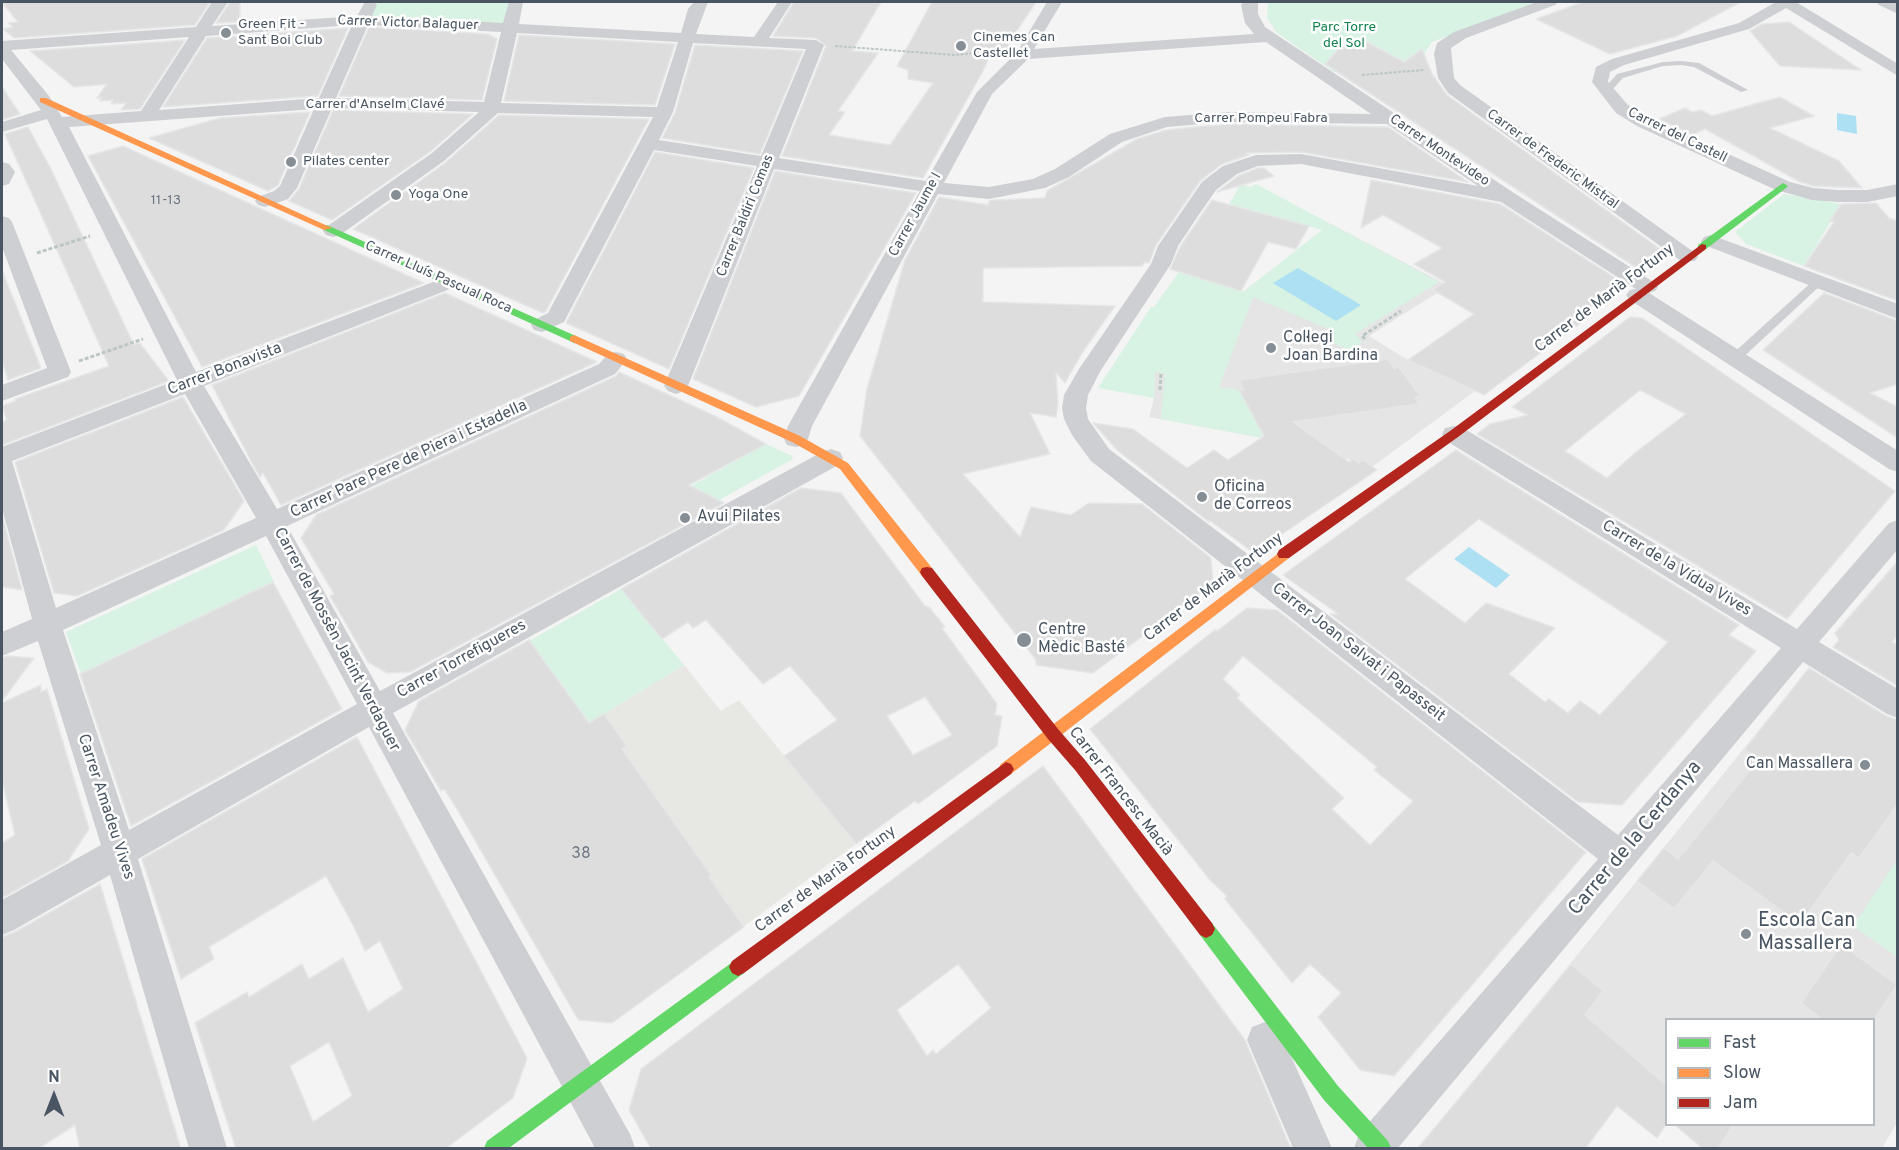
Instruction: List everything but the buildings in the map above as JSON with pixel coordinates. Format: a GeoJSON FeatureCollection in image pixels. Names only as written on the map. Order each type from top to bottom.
{"type":"FeatureCollection","features":[{"type":"Feature","properties":{"kind":"street"},"geometry":{"type":"LineString","coordinates":[[147,115],[220,2]]}},
{"type":"Feature","properties":{"kind":"street"},"geometry":{"type":"LineString","coordinates":[[265,201],[281,195],[288,188],[371,2]]}},
{"type":"Feature","properties":{"kind":"street"},"geometry":{"type":"LineString","coordinates":[[333,231],[438,157],[489,113],[516,2]]}},
{"type":"Feature","properties":{"kind":"street"},"geometry":{"type":"LineString","coordinates":[[542,325],[556,317],[664,112],[696,9],[701,2]]}},
{"type":"Feature","properties":{"kind":"street"},"geometry":{"type":"LineString","coordinates":[[759,41],[785,2]]}},
{"type":"Feature","properties":{"kind":"street","name":"Carrer Jaume I"},"geometry":{"type":"LineString","coordinates":[[796,439],[800,426],[985,92],[1026,50],[1054,2]]}},
{"type":"Feature","properties":{"kind":"street","name":"Carrer Montevideo"},"geometry":{"type":"LineString","coordinates":[[1251,2],[1249,5],[1253,23],[1271,38],[1643,291],[1734,359],[1898,463]]}},
{"type":"Feature","properties":{"kind":"street"},"geometry":{"type":"LineString","coordinates":[[1606,91],[1600,82],[1602,70],[1618,62],[1747,28],[1786,2],[1898,71]]}},
{"type":"Feature","properties":{"kind":"street"},"geometry":{"type":"LineString","coordinates":[[1797,2],[1841,24],[1898,62]]}},
{"type":"Feature","properties":{"kind":"street"},"geometry":{"type":"LineString","coordinates":[[1884,2],[1898,10]]}},
{"type":"Feature","properties":{"kind":"street"},"geometry":{"type":"LineString","coordinates":[[1444,69],[1443,46],[1460,35],[1556,3]]}},
{"type":"Feature","properties":{"kind":"street","name":"Carrer Victor Balaguer"},"geometry":{"type":"LineString","coordinates":[[2,47],[202,30],[363,20],[816,45]]}},
{"type":"Feature","properties":{"kind":"street"},"geometry":{"type":"LineString","coordinates":[[1026,50],[1271,38]]}},
{"type":"Feature","properties":{"kind":"street","name":"Carrer Baldiri Comas"},"geometry":{"type":"LineString","coordinates":[[676,386],[816,45]]}},
{"type":"Feature","properties":{"kind":"street","name":"Carrer Lluís Pascual Roca"},"geometry":{"type":"LineString","coordinates":[[2,47],[52,116],[87,120],[796,439],[831,458]]}},
{"type":"Feature","properties":{"kind":"street","name":"Carrer de Frederic Mistral"},"geometry":{"type":"LineString","coordinates":[[1444,69],[1446,78],[1454,89],[1688,257]]}},
{"type":"Feature","properties":{"kind":"street","name":"Carrer del Castell"},"geometry":{"type":"LineString","coordinates":[[1606,91],[1622,109],[1643,122],[1783,186],[1812,194],[1838,196],[1867,196],[1898,190]]}},
{"type":"Feature","properties":{"kind":"street","name":"Carrer d'Anselm Clavé"},"geometry":{"type":"LineString","coordinates":[[2,127],[52,116],[87,120],[326,103],[664,112]]}},
{"type":"Feature","properties":{"kind":"street","name":"Carrer de Mossèn Jacint Verdaguer"},"geometry":{"type":"LineString","coordinates":[[52,116],[65,135],[190,383],[272,522],[616,1149]]}},
{"type":"Feature","properties":{"kind":"street","name":"Carrer Pompeu Fabra"},"geometry":{"type":"LineString","coordinates":[[648,144],[972,193],[1023,188],[1056,176],[1126,134],[1179,120],[1226,117],[1392,120]]}},
{"type":"Feature","properties":{"kind":"street","name":"Carrer Joan Salvat i Papasseit"},"geometry":{"type":"LineString","coordinates":[[1507,197],[1317,161],[1286,158],[1256,161],[1230,170],[1209,186],[1168,246],[1161,264],[1082,381],[1075,402],[1076,419],[1083,435],[1100,455],[1621,857]]}},
{"type":"Feature","properties":{"kind":"street"},"geometry":{"type":"LineString","coordinates":[[2,168],[6,171],[2,180]]}},
{"type":"Feature","properties":{"kind":"street","name":"Carrer de Marià Fortuny"},"geometry":{"type":"LineString","coordinates":[[494,1149],[1053,734],[1256,574],[1454,434],[1783,186]]}},
{"type":"Feature","properties":{"kind":"street"},"geometry":{"type":"LineString","coordinates":[[2,222],[60,372],[2,393]]}},
{"type":"Feature","properties":{"kind":"street"},"geometry":{"type":"LineString","coordinates":[[1711,241],[1898,312]]}},
{"type":"Feature","properties":{"kind":"street"},"geometry":{"type":"LineString","coordinates":[[2,284],[22,277]]}},
{"type":"Feature","properties":{"kind":"street","name":"Carrer Bonavista"},"geometry":{"type":"LineString","coordinates":[[2,456],[448,283]]}},
{"type":"Feature","properties":{"kind":"street","name":"Carrer Pare Pere de Piera i Estadella"},"geometry":{"type":"LineString","coordinates":[[2,645],[607,369],[616,359]]}},
{"type":"Feature","properties":{"kind":"street","name":"Carrer de la Vídua Vives"},"geometry":{"type":"LineString","coordinates":[[1454,434],[1898,705]]}},
{"type":"Feature","properties":{"kind":"street","name":"Carrer Torrefigueres"},"geometry":{"type":"LineString","coordinates":[[2,918],[374,709],[831,458]]}},
{"type":"Feature","properties":{"kind":"street","name":"Carrer Francesc Macià"},"geometry":{"type":"LineString","coordinates":[[831,458],[844,466],[1053,734],[1080,765],[1331,1093],[1377,1147]]}},
{"type":"Feature","properties":{"kind":"street","name":"Carrer Amadeu Vives"},"geometry":{"type":"LineString","coordinates":[[2,465],[46,624],[119,851],[208,1149]]}},
{"type":"Feature","properties":{"kind":"street","name":"Carrer de la Cerdanya"},"geometry":{"type":"LineString","coordinates":[[1377,1147],[1898,530]]}},
{"type":"Feature","properties":{"kind":"street"},"geometry":{"type":"LineString","coordinates":[[1265,1040],[1313,1149]]}},
{"type":"Feature","properties":{"kind":"lane"},"geometry":{"type":"LineString","coordinates":[[1606,91],[1620,76],[1663,64],[1681,63],[1696,65],[1744,90]]}},
{"type":"Feature","properties":{"kind":"lane"},"geometry":{"type":"LineString","coordinates":[[1734,359],[1818,282]]}},
{"type":"Feature","properties":{"kind":"path"},"geometry":{"type":"LineString","coordinates":[[816,45],[954,55],[1026,50]]}},
{"type":"Feature","properties":{"kind":"path"},"geometry":{"type":"LineString","coordinates":[[1329,78],[1444,69]]}},
{"type":"Feature","properties":{"kind":"path"},"geometry":{"type":"LineString","coordinates":[[28,256],[71,242]]}},
{"type":"Feature","properties":{"kind":"path"},"geometry":{"type":"LineString","coordinates":[[1365,339],[1362,336],[1401,311]]}},
{"type":"Feature","properties":{"kind":"path"},"geometry":{"type":"LineString","coordinates":[[87,358],[127,344]]}},
{"type":"Feature","properties":{"kind":"path"},"geometry":{"type":"LineString","coordinates":[[1161,373],[1161,390]]}},
{"type":"Feature","properties":{"kind":"shaded area","name":"Col·legi Joan Bardina"},"geometry":{"type":"Polygon","coordinates":[[[1331,224],[1451,287],[1440,294],[1437,293],[1369,336],[1408,360],[1475,391],[1372,467],[1311,447],[1149,417],[1154,398],[1155,366],[1179,272],[1243,292],[1331,224]]]}},
{"type":"Feature","properties":{"kind":"shaded area"},"geometry":{"type":"Polygon","coordinates":[[[684,665],[721,711],[739,700],[856,844],[612,1023],[578,1020],[466,826],[601,741],[589,723],[684,665]]]}},
{"type":"Feature","properties":{"kind":"shaded area","name":"Escola Can Massallera"},"geometry":{"type":"Polygon","coordinates":[[[1766,721],[1897,807],[1898,1121],[1882,1148],[1703,1148],[1676,1126],[1875,1126],[1875,1018],[1665,1018],[1665,1116],[1536,1006],[1766,721]]]}},
{"type":"Feature","properties":{"kind":"green space"},"geometry":{"type":"Polygon","coordinates":[[[376,2],[512,2],[506,26],[371,18],[376,2]]]}},
{"type":"Feature","properties":{"kind":"green space","name":"Parc Torre del Sol"},"geometry":{"type":"Polygon","coordinates":[[[1268,2],[1540,2],[1432,42],[1424,54],[1428,65],[1334,72],[1277,33],[1267,18],[1268,2]]]}},
{"type":"Feature","properties":{"kind":"green space"},"geometry":{"type":"Polygon","coordinates":[[[1241,184],[1250,187],[1256,184],[1439,282],[1355,334],[1362,342],[1352,351],[1323,338],[1331,330],[1253,297],[1219,387],[1239,390],[1268,439],[1161,419],[1165,374],[1155,372],[1154,398],[1098,388],[1151,307],[1154,307],[1179,272],[1243,292],[1322,230],[1229,204],[1241,184]]]}},
{"type":"Feature","properties":{"kind":"green space"},"geometry":{"type":"Polygon","coordinates":[[[1784,194],[1841,204],[1804,266],[1746,244],[1735,232],[1784,194]]]}},
{"type":"Feature","properties":{"kind":"green space"},"geometry":{"type":"Polygon","coordinates":[[[766,444],[792,456],[793,459],[719,500],[691,486],[766,444]]]}},
{"type":"Feature","properties":{"kind":"green space"},"geometry":{"type":"Polygon","coordinates":[[[256,545],[274,582],[81,674],[66,632],[256,545]]]}},
{"type":"Feature","properties":{"kind":"green space"},"geometry":{"type":"Polygon","coordinates":[[[621,589],[684,665],[589,723],[529,641],[621,589]]]}},
{"type":"Feature","properties":{"kind":"green space"},"geometry":{"type":"Polygon","coordinates":[[[1897,860],[1897,957],[1853,926],[1897,860]]]}},
{"type":"Feature","properties":{"kind":"water"},"geometry":{"type":"Polygon","coordinates":[[[1837,113],[1856,116],[1857,134],[1837,130],[1837,113]]]}},
{"type":"Feature","properties":{"kind":"water"},"geometry":{"type":"Polygon","coordinates":[[[1298,268],[1361,305],[1336,321],[1273,283],[1298,268]]]}},
{"type":"Feature","properties":{"kind":"water"},"geometry":{"type":"Polygon","coordinates":[[[1469,547],[1510,575],[1496,588],[1454,559],[1469,547]]]}},
{"type":"Feature","properties":{"kind":"traffic: fast"},"geometry":{"type":"LineString","coordinates":[[1702,247],[1783,186]]}},
{"type":"Feature","properties":{"kind":"traffic: fast"},"geometry":{"type":"LineString","coordinates":[[327,228],[574,339]]}},
{"type":"Feature","properties":{"kind":"traffic: fast"},"geometry":{"type":"LineString","coordinates":[[1206,929],[1331,1093],[1381,1148]]}},
{"type":"Feature","properties":{"kind":"traffic: fast"},"geometry":{"type":"LineString","coordinates":[[494,1148],[738,967]]}},
{"type":"Feature","properties":{"kind":"traffic: slow"},"geometry":{"type":"LineString","coordinates":[[43,100],[327,228]]}},
{"type":"Feature","properties":{"kind":"traffic: slow"},"geometry":{"type":"LineString","coordinates":[[574,339],[796,439],[844,466],[927,572]]}},
{"type":"Feature","properties":{"kind":"traffic: slow"},"geometry":{"type":"LineString","coordinates":[[1006,769],[1284,554]]}},
{"type":"Feature","properties":{"kind":"traffic: jam"},"geometry":{"type":"LineString","coordinates":[[1284,554],[1454,434],[1702,247]]}},
{"type":"Feature","properties":{"kind":"traffic: jam"},"geometry":{"type":"LineString","coordinates":[[927,572],[1206,929]]}},
{"type":"Feature","properties":{"kind":"traffic: jam"},"geometry":{"type":"LineString","coordinates":[[738,967],[1006,769]]}},
{"type":"Feature","properties":{"kind":"place","name":"Green Fit - Sant Boi Club"},"geometry":{"type":"Point","coordinates":[226,33]}},
{"type":"Feature","properties":{"kind":"place","name":"Cinemes Can Castellet"},"geometry":{"type":"Point","coordinates":[961,46]}},
{"type":"Feature","properties":{"kind":"place","name":"Pilates center"},"geometry":{"type":"Point","coordinates":[291,162]}},
{"type":"Feature","properties":{"kind":"place","name":"Yoga One"},"geometry":{"type":"Point","coordinates":[396,195]}},
{"type":"Feature","properties":{"kind":"place","name":"Col·legi Joan Bardina"},"geometry":{"type":"Point","coordinates":[1271,348]}},
{"type":"Feature","properties":{"kind":"place","name":"Oficina de Correos"},"geometry":{"type":"Point","coordinates":[1202,497]}},
{"type":"Feature","properties":{"kind":"place","name":"Avui Pilates"},"geometry":{"type":"Point","coordinates":[685,518]}},
{"type":"Feature","properties":{"kind":"place","name":"Centre Mèdic Basté"},"geometry":{"type":"Point","coordinates":[1024,640]}},
{"type":"Feature","properties":{"kind":"place","name":"Can Massallera"},"geometry":{"type":"Point","coordinates":[1865,765]}},
{"type":"Feature","properties":{"kind":"place","name":"Escola Can Massallera"},"geometry":{"type":"Point","coordinates":[1746,934]}}]}
